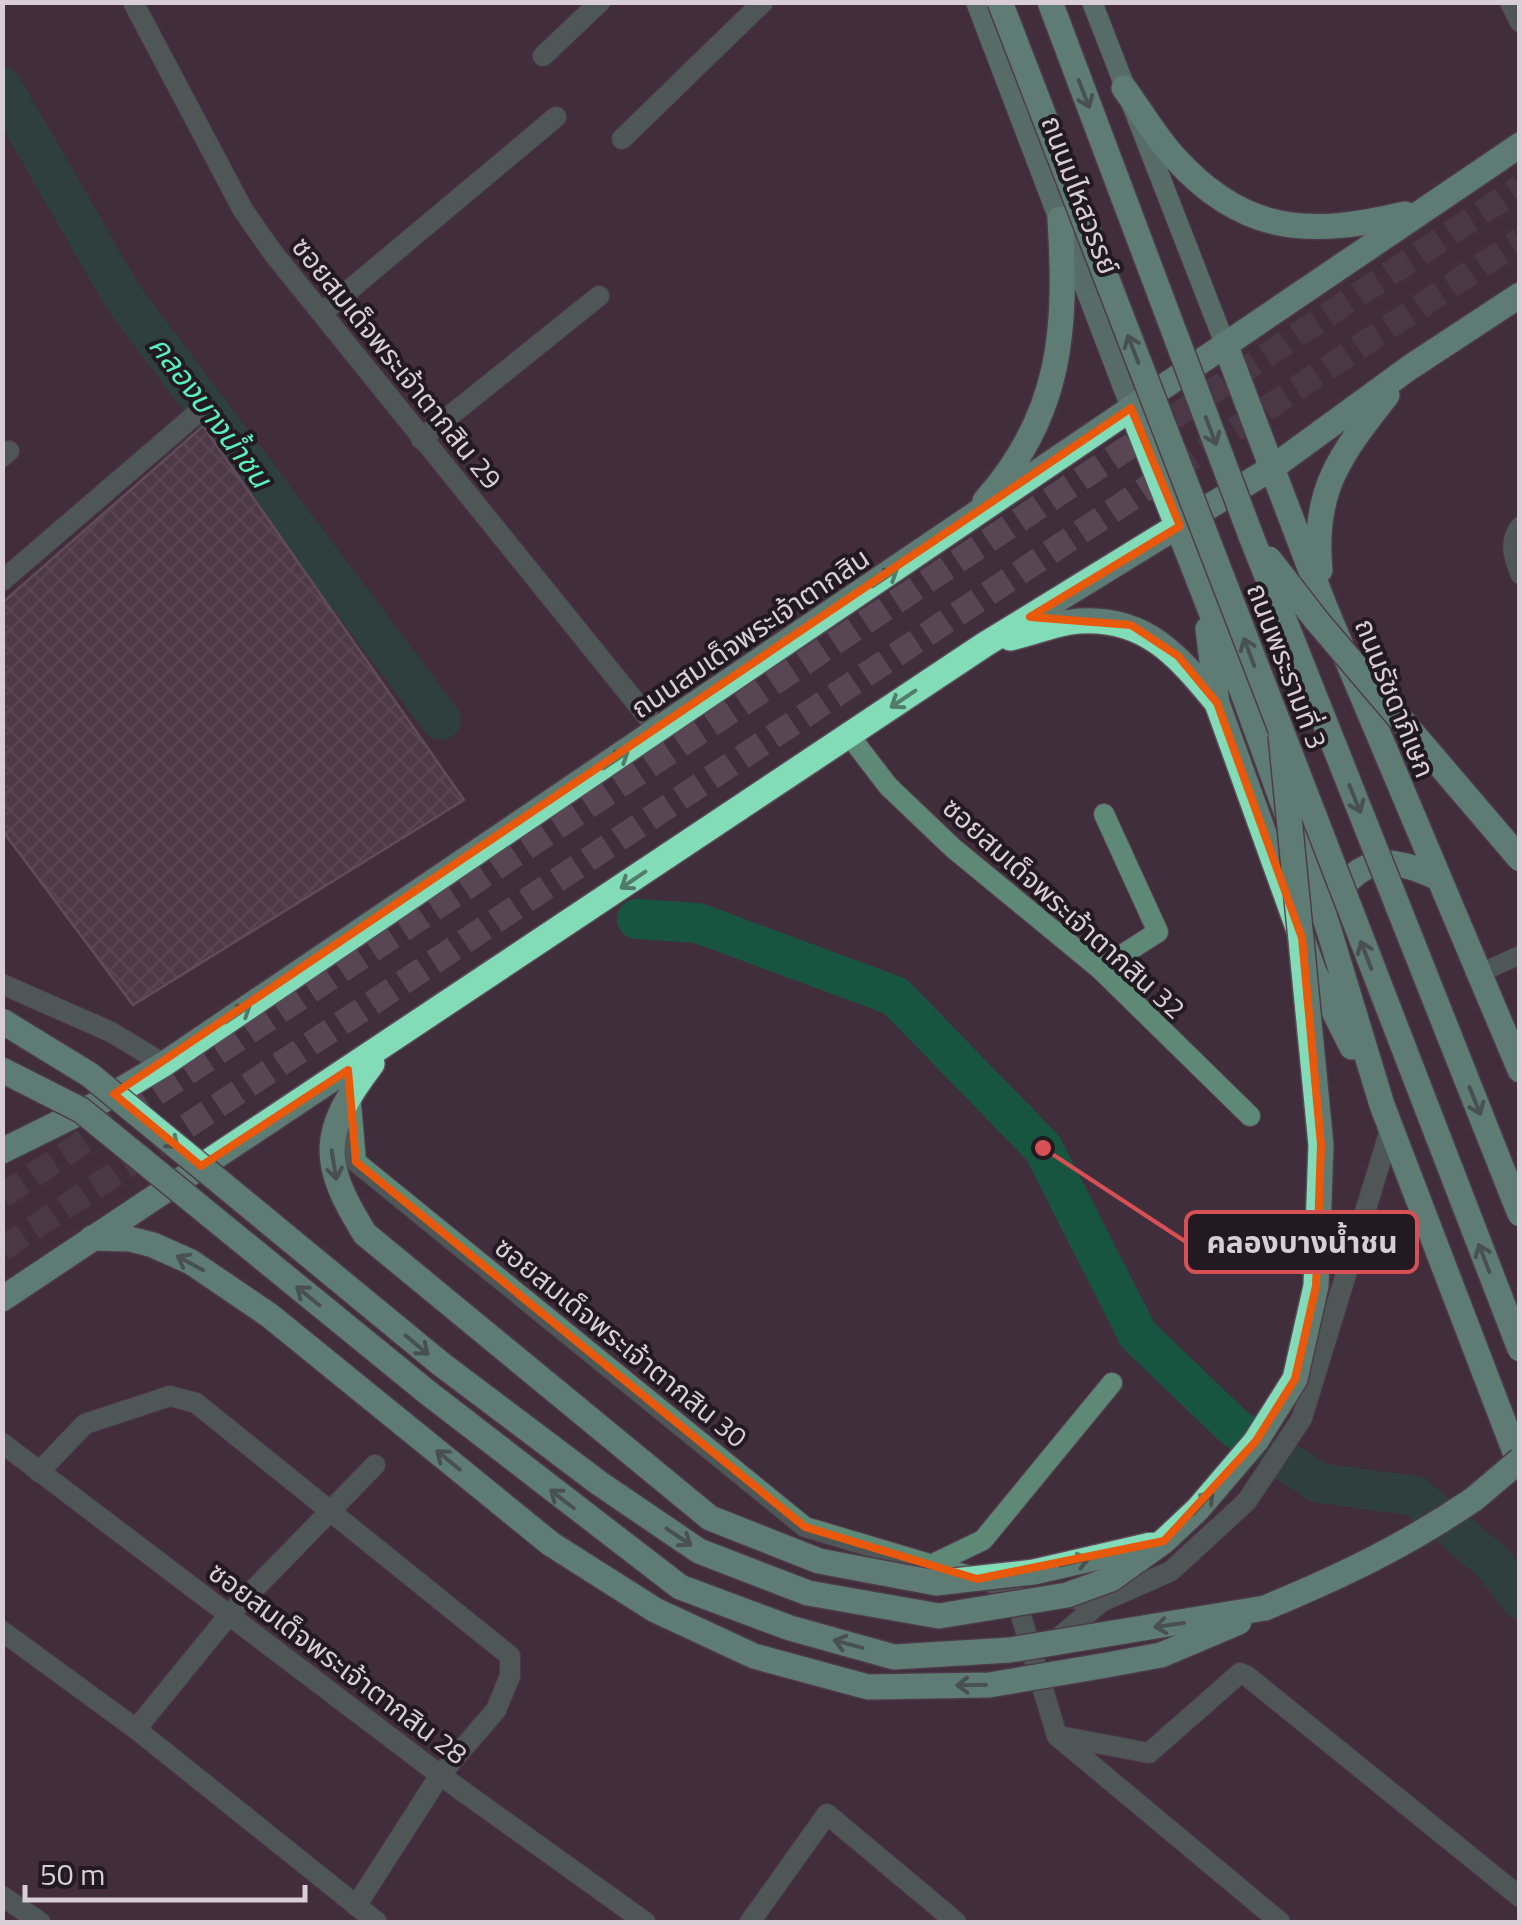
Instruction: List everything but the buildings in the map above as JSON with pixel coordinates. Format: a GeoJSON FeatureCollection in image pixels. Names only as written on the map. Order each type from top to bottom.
{"type":"FeatureCollection","features":[{"type":"Feature","properties":{"kind":"main road","name":"ถนนมไหสวรรย์"},"geometry":{"type":"LineString","coordinates":[[976,2],[1131,408]]}},
{"type":"Feature","properties":{"kind":"main road","name":"ถนนพระรามที่ 3"},"geometry":{"type":"LineString","coordinates":[[1000,2],[1520,1349]]}},
{"type":"Feature","properties":{"kind":"main road","name":"ถนนพระรามที่ 3"},"geometry":{"type":"LineString","coordinates":[[1050,2],[1250,536],[1520,1214]]}},
{"type":"Feature","properties":{"kind":"main road"},"geometry":{"type":"LineString","coordinates":[[1092,2],[1225,344]]}},
{"type":"Feature","properties":{"kind":"main road"},"geometry":{"type":"LineString","coordinates":[[1124,88],[1173,156],[1218,199],[1260,219],[1304,228],[1352,226],[1421,210]]}},
{"type":"Feature","properties":{"kind":"main road","name":"ถนนสมเด็จพระเจ้าตากสิน"},"geometry":{"type":"LineString","coordinates":[[2,1151],[97,1104],[164,1064],[1520,145]]}},
{"type":"Feature","properties":{"kind":"main road"},"geometry":{"type":"LineString","coordinates":[[965,524],[1000,484],[1026,442],[1056,367],[1064,298],[1060,219]]}},
{"type":"Feature","properties":{"kind":"main road"},"geometry":{"type":"LineString","coordinates":[[2,1299],[984,645],[1272,468],[1409,368],[1520,295]]}},
{"type":"Feature","properties":{"kind":"main road","name":"ถนนรัชดาภิเษก"},"geometry":{"type":"LineString","coordinates":[[1225,344],[1324,605],[1520,1070]]}},
{"type":"Feature","properties":{"kind":"main road"},"geometry":{"type":"LineString","coordinates":[[1324,605],[1317,542],[1324,492],[1347,445],[1409,368]]}},
{"type":"Feature","properties":{"kind":"main road"},"geometry":{"type":"LineString","coordinates":[[92,1238],[130,1239],[191,1262],[269,1314],[551,1544],[655,1610],[754,1656],[868,1686],[990,1684],[1161,1655],[1344,1576],[1415,1539],[1474,1499],[1520,1462],[1386,1116],[1328,927],[1180,526],[1131,408]]}},
{"type":"Feature","properties":{"kind":"main road"},"geometry":{"type":"LineString","coordinates":[[1250,536],[1317,621],[1520,859]]}},
{"type":"Feature","properties":{"kind":"main road"},"geometry":{"type":"LineString","coordinates":[[1204,593],[1217,703],[1314,972],[1386,1116]]}},
{"type":"Feature","properties":{"kind":"main road"},"geometry":{"type":"LineString","coordinates":[[984,645],[1078,621],[1131,624],[1178,656],[1217,703]]}},
{"type":"Feature","properties":{"kind":"main road"},"geometry":{"type":"LineString","coordinates":[[2,1020],[90,1075],[441,1364],[599,1483],[699,1551],[808,1593],[939,1616],[1067,1596],[1112,1578],[1164,1542],[1198,1510],[1256,1441],[1294,1379],[1316,1286],[1322,1145],[1281,735]]}},
{"type":"Feature","properties":{"kind":"main road"},"geometry":{"type":"LineString","coordinates":[[1328,927],[1333,900],[1348,879],[1376,863],[1403,862],[1436,876]]}},
{"type":"Feature","properties":{"kind":"main road"},"geometry":{"type":"LineString","coordinates":[[384,1048],[350,1092],[337,1120],[330,1160],[342,1196],[365,1234],[710,1518],[818,1561],[936,1583],[1034,1572],[1164,1542]]}},
{"type":"Feature","properties":{"kind":"main road"},"geometry":{"type":"LineString","coordinates":[[2,1070],[81,1110],[427,1392],[680,1587],[790,1628],[894,1657],[1010,1650],[1265,1608]]}},
{"type":"Feature","properties":{"kind":"street","name":"ซอยสมเด็จพระเจ้าตากสิน 29"},"geometry":{"type":"LineString","coordinates":[[133,2],[242,210],[421,439],[659,730]]}},
{"type":"Feature","properties":{"kind":"street"},"geometry":{"type":"LineString","coordinates":[[543,56],[600,2]]}},
{"type":"Feature","properties":{"kind":"street"},"geometry":{"type":"LineString","coordinates":[[622,139],[762,2]]}},
{"type":"Feature","properties":{"kind":"street"},"geometry":{"type":"LineString","coordinates":[[1510,2],[1520,22]]}},
{"type":"Feature","properties":{"kind":"street"},"geometry":{"type":"LineString","coordinates":[[322,312],[556,117]]}},
{"type":"Feature","properties":{"kind":"street"},"geometry":{"type":"LineString","coordinates":[[421,439],[600,296]]}},
{"type":"Feature","properties":{"kind":"street"},"geometry":{"type":"LineString","coordinates":[[2,581],[196,415]]}},
{"type":"Feature","properties":{"kind":"street","name":"ซอยสมเด็จพระเจ้าตากสิน 32"},"geometry":{"type":"LineString","coordinates":[[849,735],[888,786],[940,836],[1100,969],[1250,1116]]}},
{"type":"Feature","properties":{"kind":"street"},"geometry":{"type":"LineString","coordinates":[[1100,969],[1158,932],[1104,814]]}},
{"type":"Feature","properties":{"kind":"street"},"geometry":{"type":"LineString","coordinates":[[2,984],[111,1032],[164,1064]]}},
{"type":"Feature","properties":{"kind":"street","name":"ซอยสมเด็จพระเจ้าตากสิน 30"},"geometry":{"type":"LineString","coordinates":[[350,1092],[356,1162],[805,1527],[1013,1589],[1100,1602]]}},
{"type":"Feature","properties":{"kind":"street"},"geometry":{"type":"LineString","coordinates":[[1033,1662],[1100,1602],[1171,1570],[1247,1501],[1302,1418],[1386,1116]]}},
{"type":"Feature","properties":{"kind":"street"},"geometry":{"type":"LineString","coordinates":[[930,1566],[984,1540],[1112,1383]]}},
{"type":"Feature","properties":{"kind":"street"},"geometry":{"type":"LineString","coordinates":[[39,1472],[85,1424],[170,1396],[196,1403],[510,1656],[510,1676],[496,1710],[440,1775],[356,1906]]}},
{"type":"Feature","properties":{"kind":"street","name":"ซอยสมเด็จพระเจ้าตากสิน 28"},"geometry":{"type":"LineString","coordinates":[[2,1443],[440,1775],[645,1922]]}},
{"type":"Feature","properties":{"kind":"street"},"geometry":{"type":"LineString","coordinates":[[136,1730],[229,1615],[375,1465]]}},
{"type":"Feature","properties":{"kind":"street"},"geometry":{"type":"LineString","coordinates":[[1013,1589],[1057,1736],[1280,1922]]}},
{"type":"Feature","properties":{"kind":"street"},"geometry":{"type":"LineString","coordinates":[[2,1631],[136,1730],[377,1922]]}},
{"type":"Feature","properties":{"kind":"street"},"geometry":{"type":"LineString","coordinates":[[1057,1736],[1148,1752],[1240,1673],[1520,1897]]}},
{"type":"Feature","properties":{"kind":"street"},"geometry":{"type":"LineString","coordinates":[[750,1922],[827,1814],[956,1922]]}},
{"type":"Feature","properties":{"kind":"street"},"geometry":{"type":"LineString","coordinates":[[2,1896],[40,1922]]}},
{"type":"Feature","properties":{"kind":"lane"},"geometry":{"type":"LineString","coordinates":[[1520,526],[1514,532],[1512,550],[1520,575]]}},
{"type":"Feature","properties":{"kind":"lane"},"geometry":{"type":"LineString","coordinates":[[1478,974],[1520,956]]}},
{"type":"Feature","properties":{"kind":"highlighted area"},"geometry":{"type":"Polygon","coordinates":[[[1131,408],[1180,526],[1030,617],[1131,625],[1178,656],[1217,703],[1302,938],[1321,1145],[1316,1286],[1295,1379],[1256,1441],[1164,1541],[977,1579],[805,1527],[356,1162],[348,1070],[201,1166],[114,1094],[1131,408]]]}},
{"type":"Feature","properties":{"kind":"waterway","name":"คลองบางน้ำชน"},"geometry":{"type":"LineString","coordinates":[[2,87],[123,297],[441,720]]}},
{"type":"Feature","properties":{"kind":"waterway","name":"คลองบางน้ำชน"},"geometry":{"type":"LineString","coordinates":[[637,919],[698,923],[895,996],[1043,1148],[1138,1335],[1234,1427],[1319,1483],[1415,1496],[1494,1564],[1520,1599]]}},
{"type":"Feature","properties":{"kind":"tunnel"},"geometry":{"type":"LineString","coordinates":[[2,1196],[1520,187]]}},
{"type":"Feature","properties":{"kind":"tunnel"},"geometry":{"type":"LineString","coordinates":[[2,1249],[1520,240]]}},
{"type":"Feature","properties":{"kind":"place","name":"คลองบางน้ำชน"},"geometry":{"type":"Point","coordinates":[1043,1148]}}]}
